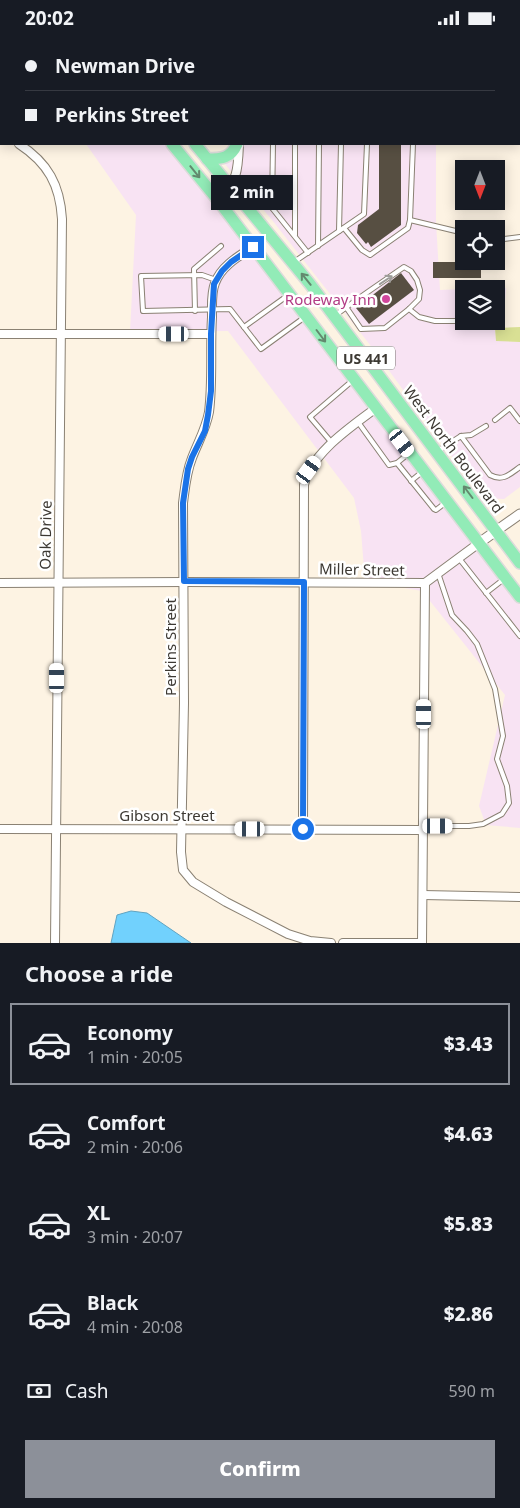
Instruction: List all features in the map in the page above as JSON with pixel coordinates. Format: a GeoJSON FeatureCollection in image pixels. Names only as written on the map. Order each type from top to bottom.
{"type":"FeatureCollection","features":[{"type":"Feature","properties":{"kind":"main road","name":"US 441"},"geometry":{"type":"LineString","coordinates":[[173,145],[217,199],[520,597]]}},
{"type":"Feature","properties":{"kind":"main road","name":"West North Boulevard"},"geometry":{"type":"LineString","coordinates":[[196,145],[293,263],[520,563]]}},
{"type":"Feature","properties":{"kind":"main road"},"geometry":{"type":"LineString","coordinates":[[207,159],[225,158],[232,153],[237,145]]}},
{"type":"Feature","properties":{"kind":"street","name":"Oak Drive"},"geometry":{"type":"LineString","coordinates":[[20,145],[38,159],[47,170],[58,192],[62,219],[55,943]]}},
{"type":"Feature","properties":{"kind":"street"},"geometry":{"type":"LineString","coordinates":[[217,199],[230,188],[236,175],[238,145]]}},
{"type":"Feature","properties":{"kind":"street"},"geometry":{"type":"LineString","coordinates":[[216,280],[231,262],[253,247]]}},
{"type":"Feature","properties":{"kind":"street","name":"Perkins Street"},"geometry":{"type":"LineString","coordinates":[[216,280],[213,291],[211,391],[208,415],[205,431],[192,457],[183,503],[184,703],[180,829],[181,864],[192,882],[226,902],[288,934],[310,941],[331,943]]}},
{"type":"Feature","properties":{"kind":"street"},"geometry":{"type":"LineString","coordinates":[[0,334],[211,334]]}},
{"type":"Feature","properties":{"kind":"street"},"geometry":{"type":"LineString","coordinates":[[303,829],[304,485],[309,470],[319,456],[332,443],[376,408]]}},
{"type":"Feature","properties":{"kind":"street","name":"Miller Street"},"geometry":{"type":"LineString","coordinates":[[0,583],[184,581],[424,583],[520,514]]}},
{"type":"Feature","properties":{"kind":"street"},"geometry":{"type":"LineString","coordinates":[[343,943],[422,943],[424,583]]}},
{"type":"Feature","properties":{"kind":"street","name":"Gibson Street"},"geometry":{"type":"LineString","coordinates":[[0,829],[423,828]]}},
{"type":"Feature","properties":{"kind":"street"},"geometry":{"type":"LineString","coordinates":[[422,895],[520,897]]}},
{"type":"Feature","properties":{"kind":"lane"},"geometry":{"type":"LineString","coordinates":[[273,145],[272,208],[308,253]]}},
{"type":"Feature","properties":{"kind":"lane"},"geometry":{"type":"LineString","coordinates":[[295,145],[295,235]]}},
{"type":"Feature","properties":{"kind":"lane"},"geometry":{"type":"LineString","coordinates":[[318,246],[319,145]]}},
{"type":"Feature","properties":{"kind":"lane"},"geometry":{"type":"LineString","coordinates":[[339,231],[341,145]]}},
{"type":"Feature","properties":{"kind":"lane"},"geometry":{"type":"LineString","coordinates":[[293,263],[364,214],[367,145]]}},
{"type":"Feature","properties":{"kind":"lane"},"geometry":{"type":"LineString","coordinates":[[344,228],[362,250],[370,255],[408,228],[410,220],[413,145]]}},
{"type":"Feature","properties":{"kind":"lane"},"geometry":{"type":"LineString","coordinates":[[410,220],[455,231]]}},
{"type":"Feature","properties":{"kind":"lane"},"geometry":{"type":"LineString","coordinates":[[505,238],[520,237]]}},
{"type":"Feature","properties":{"kind":"lane"},"geometry":{"type":"LineString","coordinates":[[194,311],[194,275],[196,267],[221,247]]}},
{"type":"Feature","properties":{"kind":"lane"},"geometry":{"type":"LineString","coordinates":[[334,316],[404,267],[411,271],[420,290],[419,299],[385,328],[361,329],[348,335]]}},
{"type":"Feature","properties":{"kind":"lane"},"geometry":{"type":"LineString","coordinates":[[216,280],[202,275],[141,276],[143,311],[212,311],[230,309],[261,349],[306,317]]}},
{"type":"Feature","properties":{"kind":"lane"},"geometry":{"type":"LineString","coordinates":[[244,327],[289,294]]}},
{"type":"Feature","properties":{"kind":"lane"},"geometry":{"type":"LineString","coordinates":[[346,307],[361,329]]}},
{"type":"Feature","properties":{"kind":"lane"},"geometry":{"type":"LineString","coordinates":[[409,309],[419,317],[435,321],[455,321]]}},
{"type":"Feature","properties":{"kind":"lane"},"geometry":{"type":"LineString","coordinates":[[332,443],[310,417],[354,380]]}},
{"type":"Feature","properties":{"kind":"lane"},"geometry":{"type":"LineString","coordinates":[[495,420],[510,408],[520,421]]}},
{"type":"Feature","properties":{"kind":"lane"},"geometry":{"type":"LineString","coordinates":[[358,422],[389,465],[397,463],[410,453]]}},
{"type":"Feature","properties":{"kind":"lane"},"geometry":{"type":"LineString","coordinates":[[437,452],[461,436],[471,435],[486,426]]}},
{"type":"Feature","properties":{"kind":"lane"},"geometry":{"type":"LineString","coordinates":[[461,436],[490,475],[505,477],[520,467]]}},
{"type":"Feature","properties":{"kind":"lane"},"geometry":{"type":"LineString","coordinates":[[397,463],[434,509],[447,501]]}},
{"type":"Feature","properties":{"kind":"lane"},"geometry":{"type":"LineString","coordinates":[[411,481],[424,471]]}},
{"type":"Feature","properties":{"kind":"lane"},"geometry":{"type":"LineString","coordinates":[[458,557],[520,637]]}},
{"type":"Feature","properties":{"kind":"lane"},"geometry":{"type":"LineString","coordinates":[[423,828],[483,824],[502,815],[509,803],[507,786],[497,759],[502,736],[495,689],[477,644],[452,615],[438,573]]}},
{"type":"Feature","properties":{"kind":"lane"},"geometry":{"type":"LineString","coordinates":[[486,593],[506,578]]}},
{"type":"Feature","properties":{"kind":"shaded area"},"geometry":{"type":"Polygon","coordinates":[[[87,145],[167,145],[214,203],[520,605],[520,828],[486,825],[479,806],[505,695],[422,591],[365,581],[361,531],[354,498],[228,331],[130,332],[136,215],[87,145]]]}},
{"type":"Feature","properties":{"kind":"shaded area"},"geometry":{"type":"Polygon","coordinates":[[[241,145],[436,145],[436,222],[440,290],[455,289],[455,330],[495,330],[496,340],[520,342],[520,487],[504,499],[482,498],[374,350],[272,220],[224,163],[235,156],[241,145]]]}},
{"type":"Feature","properties":{"kind":"green space"},"geometry":{"type":"Polygon","coordinates":[[[520,327],[520,342],[496,341],[495,330],[505,330],[505,328],[520,327]]]}},
{"type":"Feature","properties":{"kind":"water"},"geometry":{"type":"Polygon","coordinates":[[[131,911],[147,913],[191,943],[111,943],[117,915],[131,911]]]}},
{"type":"Feature","properties":{"kind":"building"},"geometry":{"type":"Polygon","coordinates":[[[379,145],[401,145],[401,225],[371,247],[357,233],[358,225],[379,209],[379,145]]]}},
{"type":"Feature","properties":{"kind":"building"},"geometry":{"type":"Polygon","coordinates":[[[433,262],[455,262],[455,270],[481,270],[481,278],[433,278],[433,262]]]}},
{"type":"Feature","properties":{"kind":"building","name":"Rodeway Inn"},"geometry":{"type":"Polygon","coordinates":[[[401,273],[414,290],[369,324],[356,308],[401,273]]]}},
{"type":"Feature","properties":{"kind":"place","name":"Rodeway Inn"},"geometry":{"type":"Point","coordinates":[386,299]}},
{"type":"Feature","properties":{"kind":"route"},"geometry":{"type":"LineString","coordinates":[[253,247],[231,262],[222,271],[214,284],[211,334],[211,391],[208,415],[205,431],[188,469],[183,503],[184,581],[304,582],[303,829]]}}]}
